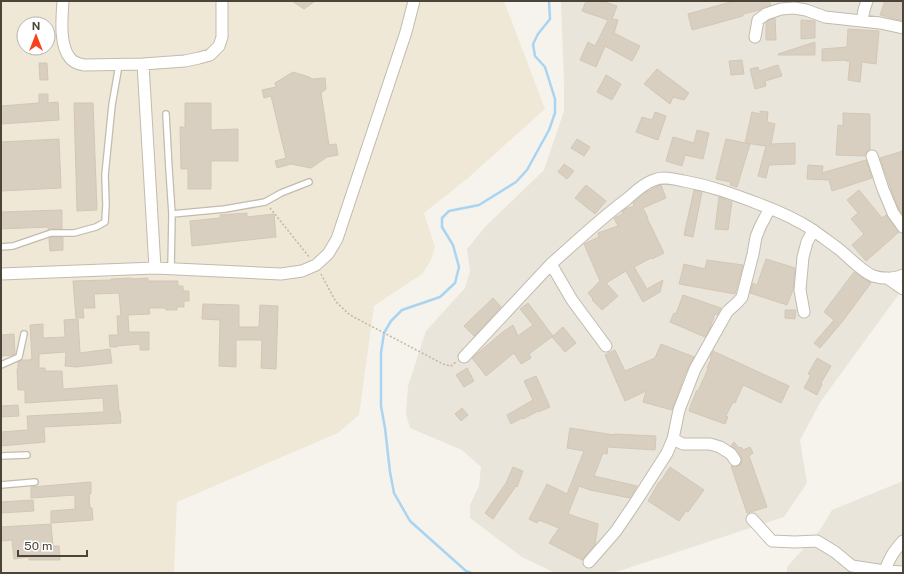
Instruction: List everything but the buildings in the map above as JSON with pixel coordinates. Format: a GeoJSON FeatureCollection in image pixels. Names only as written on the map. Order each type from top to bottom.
{"type":"FeatureCollection","features":[{"type":"Feature","properties":{"kind":"street"},"geometry":{"type":"LineString","coordinates":[[63,1],[62,27],[65,48],[70,58],[77,63],[84,65],[119,65],[185,61],[210,55],[218,46],[222,37],[222,1]]}},
{"type":"Feature","properties":{"kind":"street"},"geometry":{"type":"LineString","coordinates":[[1,274],[155,268],[281,274],[302,272],[316,265],[328,254],[337,239],[406,32],[414,1]]}},
{"type":"Feature","properties":{"kind":"street"},"geometry":{"type":"LineString","coordinates":[[808,1],[812,12]]}},
{"type":"Feature","properties":{"kind":"street"},"geometry":{"type":"LineString","coordinates":[[862,21],[867,1]]}},
{"type":"Feature","properties":{"kind":"street"},"geometry":{"type":"LineString","coordinates":[[755,37],[758,20],[766,14],[781,9],[794,8],[806,10],[826,17],[880,23],[903,28]]}},
{"type":"Feature","properties":{"kind":"street"},"geometry":{"type":"LineString","coordinates":[[143,64],[155,268]]}},
{"type":"Feature","properties":{"kind":"street"},"geometry":{"type":"LineString","coordinates":[[872,156],[883,189],[893,212],[903,227]]}},
{"type":"Feature","properties":{"kind":"street"},"geometry":{"type":"LineString","coordinates":[[464,357],[551,264],[606,215],[644,185],[655,179],[668,178],[697,183],[730,192],[797,220],[813,230],[866,272],[875,276],[887,278],[899,277],[903,275]]}},
{"type":"Feature","properties":{"kind":"street"},"geometry":{"type":"LineString","coordinates":[[589,562],[616,531],[667,453],[673,439],[680,410],[695,369],[726,312],[738,303],[742,297],[756,237],[770,208]]}},
{"type":"Feature","properties":{"kind":"street"},"geometry":{"type":"LineString","coordinates":[[804,312],[800,290],[803,257],[806,242],[813,230]]}},
{"type":"Feature","properties":{"kind":"street"},"geometry":{"type":"LineString","coordinates":[[551,264],[572,300],[606,346]]}},
{"type":"Feature","properties":{"kind":"street"},"geometry":{"type":"LineString","coordinates":[[887,278],[903,289]]}},
{"type":"Feature","properties":{"kind":"street"},"geometry":{"type":"LineString","coordinates":[[673,439],[682,444],[710,444],[720,447],[731,454],[735,460]]}},
{"type":"Feature","properties":{"kind":"street"},"geometry":{"type":"LineString","coordinates":[[752,519],[772,541],[817,541],[835,552],[852,566],[903,572]]}},
{"type":"Feature","properties":{"kind":"street"},"geometry":{"type":"LineString","coordinates":[[886,571],[888,561],[903,541]]}},
{"type":"Feature","properties":{"kind":"lane"},"geometry":{"type":"LineString","coordinates":[[1,248],[13,246],[51,233],[74,232],[88,229],[105,222],[105,175],[112,105],[119,65]]}},
{"type":"Feature","properties":{"kind":"lane"},"geometry":{"type":"LineString","coordinates":[[166,114],[172,214],[171,269]]}},
{"type":"Feature","properties":{"kind":"lane"},"geometry":{"type":"LineString","coordinates":[[172,214],[225,209],[265,202],[281,193],[309,182]]}},
{"type":"Feature","properties":{"kind":"lane"},"geometry":{"type":"LineString","coordinates":[[1,366],[19,357],[24,334]]}},
{"type":"Feature","properties":{"kind":"lane"},"geometry":{"type":"LineString","coordinates":[[1,456],[26,455]]}},
{"type":"Feature","properties":{"kind":"lane"},"geometry":{"type":"LineString","coordinates":[[1,485],[35,482]]}},
{"type":"Feature","properties":{"kind":"path"},"geometry":{"type":"LineString","coordinates":[[265,202],[316,265],[336,302],[350,315],[443,364],[451,366],[464,357]]}},
{"type":"Feature","properties":{"kind":"shaded area"},"geometry":{"type":"Polygon","coordinates":[[[1,1],[504,1],[545,109],[468,178],[424,213],[435,247],[431,260],[422,274],[374,306],[359,415],[338,433],[177,502],[174,573],[1,573],[1,1]]]}},
{"type":"Feature","properties":{"kind":"shaded area"},"geometry":{"type":"Polygon","coordinates":[[[561,1],[903,1],[903,296],[899,294],[821,401],[800,440],[807,483],[784,517],[613,573],[555,573],[522,557],[470,518],[470,505],[479,486],[481,467],[462,450],[410,428],[406,414],[408,386],[426,331],[465,288],[470,271],[467,249],[484,228],[544,170],[564,111],[561,1]]]}},
{"type":"Feature","properties":{"kind":"shaded area"},"geometry":{"type":"Polygon","coordinates":[[[903,481],[903,573],[787,573],[787,567],[820,530],[832,510],[903,481]]]}},
{"type":"Feature","properties":{"kind":"waterway"},"geometry":{"type":"LineString","coordinates":[[471,573],[466,571],[410,521],[394,493],[381,406],[381,353],[384,333],[391,321],[402,310],[440,297],[455,283],[459,267],[453,245],[442,227],[442,218],[449,211],[479,205],[516,182],[527,170],[549,130],[555,113],[555,99],[545,67],[535,56],[533,44],[538,34],[550,19],[549,1]]}}]}
